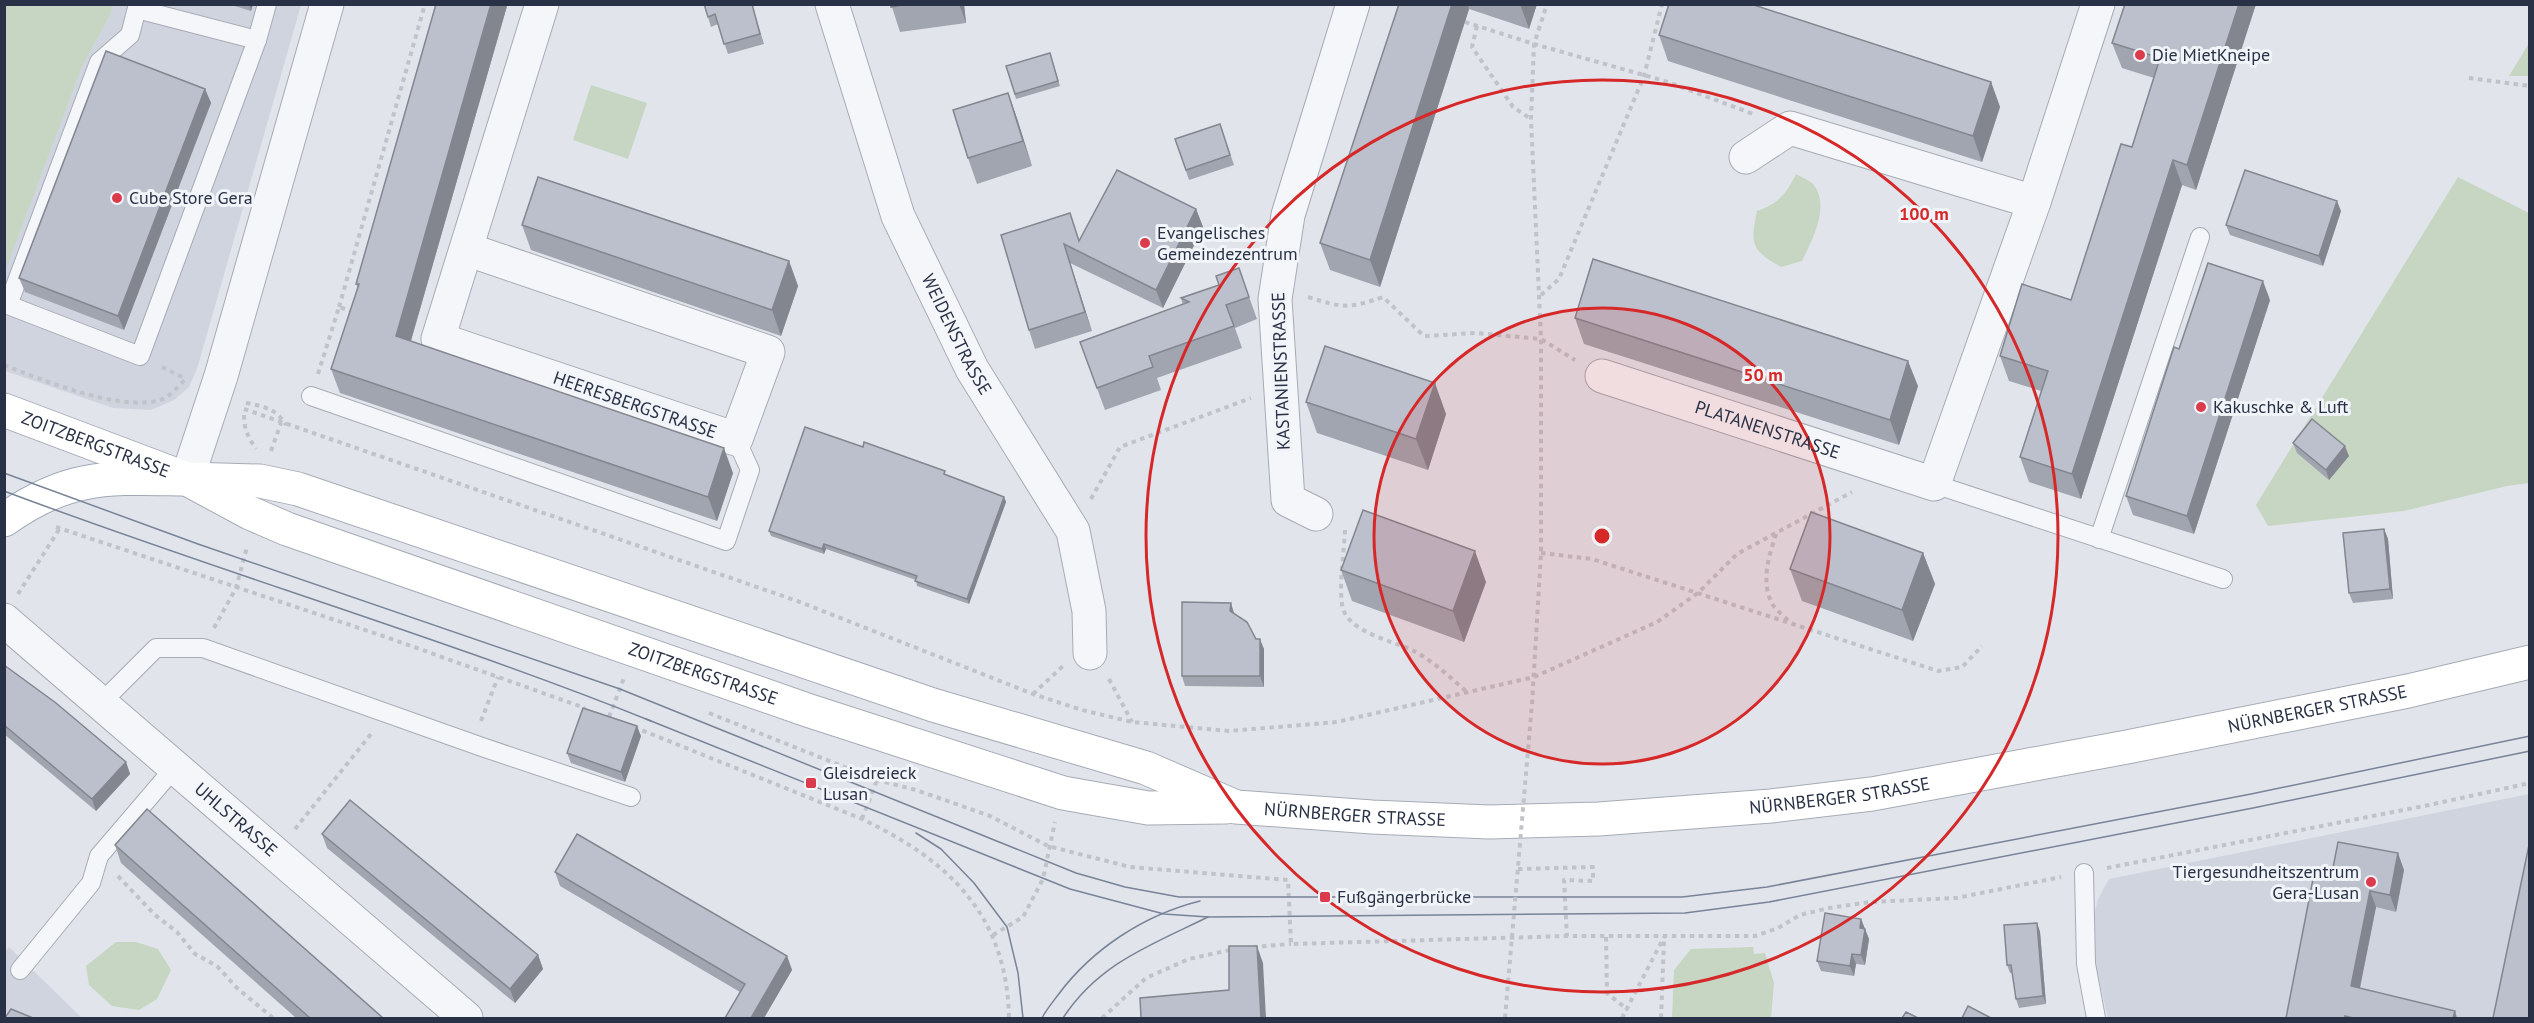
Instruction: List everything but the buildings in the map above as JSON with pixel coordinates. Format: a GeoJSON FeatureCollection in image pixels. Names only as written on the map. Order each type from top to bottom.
{"type":"FeatureCollection","features":[{"type":"Feature","properties":{"kind":"main road","name":"ZOITZBERGSTRASSE"},"geometry":{"type":"LineString","coordinates":[[4,410],[187,478],[250,513],[286,529],[807,710],[1063,793],[1148,808],[1236,807]]}},
{"type":"Feature","properties":{"kind":"main road"},"geometry":{"type":"LineString","coordinates":[[10,517],[53,491],[84,481],[116,478],[187,478]]}},
{"type":"Feature","properties":{"kind":"main road","name":"ZOITZBERGSTRASSE"},"geometry":{"type":"LineString","coordinates":[[187,478],[260,481],[298,489],[933,705],[1146,768]]}},
{"type":"Feature","properties":{"kind":"main road","name":"NÜRNBERGER STRASSE"},"geometry":{"type":"LineString","coordinates":[[1146,768],[1236,807],[1372,817],[1489,822],[1599,819],[1771,806],[1872,794],[2127,747],[2408,691],[2529,662]]}},
{"type":"Feature","properties":{"kind":"street"},"geometry":{"type":"LineString","coordinates":[[187,478],[231,396],[327,4]]}},
{"type":"Feature","properties":{"kind":"street","name":"HEERESBERGSTRASSE"},"geometry":{"type":"LineString","coordinates":[[466,249],[768,352],[736,439],[438,339],[466,249],[543,4]]}},
{"type":"Feature","properties":{"kind":"street","name":"WEIDENSTRASSE"},"geometry":{"type":"LineString","coordinates":[[832,4],[898,216],[972,369],[1073,531],[1089,611],[1090,653]]}},
{"type":"Feature","properties":{"kind":"street","name":"KASTANIENSTRASSE"},"geometry":{"type":"LineString","coordinates":[[1316,514],[1288,500],[1275,299],[1288,215],[1353,4]]}},
{"type":"Feature","properties":{"kind":"street"},"geometry":{"type":"LineString","coordinates":[[1934,484],[2034,202],[2097,4]]}},
{"type":"Feature","properties":{"kind":"street"},"geometry":{"type":"LineString","coordinates":[[1746,157],[1790,128],[2034,202]]}},
{"type":"Feature","properties":{"kind":"street","name":"PLATANENSTRASSE"},"geometry":{"type":"LineString","coordinates":[[1602,376],[1934,484]]}},
{"type":"Feature","properties":{"kind":"street","name":"UHLSTRASSE"},"geometry":{"type":"LineString","coordinates":[[11,608],[102,702],[462,1017]]}},
{"type":"Feature","properties":{"kind":"lane"},"geometry":{"type":"LineString","coordinates":[[258,40],[137,7],[130,35],[99,62],[8,305],[140,356],[258,40],[267,4]]}},
{"type":"Feature","properties":{"kind":"lane"},"geometry":{"type":"LineString","coordinates":[[2099,539],[2200,237]]}},
{"type":"Feature","properties":{"kind":"lane"},"geometry":{"type":"LineString","coordinates":[[311,396],[726,541],[750,470],[736,439]]}},
{"type":"Feature","properties":{"kind":"lane","name":"PLATANENSTRASSE"},"geometry":{"type":"LineString","coordinates":[[1934,484],[2223,579]]}},
{"type":"Feature","properties":{"kind":"lane"},"geometry":{"type":"LineString","coordinates":[[102,702],[156,648],[203,648],[473,744],[631,797]]}},
{"type":"Feature","properties":{"kind":"lane"},"geometry":{"type":"LineString","coordinates":[[20,970],[91,883],[99,856],[176,766]]}},
{"type":"Feature","properties":{"kind":"lane"},"geometry":{"type":"LineString","coordinates":[[2084,873],[2086,964],[2096,1018]]}},
{"type":"Feature","properties":{"kind":"path"},"geometry":{"type":"LineString","coordinates":[[300,430],[339,307],[425,4]]}},
{"type":"Feature","properties":{"kind":"path"},"geometry":{"type":"LineString","coordinates":[[1505,1018],[1532,704],[1541,553],[1541,295],[1531,119],[1534,44],[1547,4]]}},
{"type":"Feature","properties":{"kind":"path"},"geometry":{"type":"LineString","coordinates":[[1541,295],[1559,279],[1644,75],[1662,4]]}},
{"type":"Feature","properties":{"kind":"path"},"geometry":{"type":"LineString","coordinates":[[1465,22],[1665,81],[1790,128]]}},
{"type":"Feature","properties":{"kind":"path"},"geometry":{"type":"LineString","coordinates":[[1477,26],[1472,47],[1513,107],[1531,119]]}},
{"type":"Feature","properties":{"kind":"path"},"geometry":{"type":"LineString","coordinates":[[2469,78],[2529,86]]}},
{"type":"Feature","properties":{"kind":"path"},"geometry":{"type":"LineString","coordinates":[[1275,299],[1298,294],[1340,307],[1383,297],[1424,336],[1476,333],[1541,339],[1602,376]]}},
{"type":"Feature","properties":{"kind":"path"},"geometry":{"type":"LineString","coordinates":[[339,307],[357,313]]}},
{"type":"Feature","properties":{"kind":"path"},"geometry":{"type":"LineString","coordinates":[[4,365],[90,396],[138,402],[162,400],[186,379],[279,413],[286,425]]}},
{"type":"Feature","properties":{"kind":"path"},"geometry":{"type":"LineString","coordinates":[[1088,506],[1120,447],[1280,387]]}},
{"type":"Feature","properties":{"kind":"path"},"geometry":{"type":"LineString","coordinates":[[231,396],[244,410],[800,603],[1033,694],[1082,710],[1132,722],[1229,731],[1337,722],[1534,677],[1658,622],[1698,593],[1737,554],[1892,471]]}},
{"type":"Feature","properties":{"kind":"path"},"geometry":{"type":"LineString","coordinates":[[268,458],[280,423]]}},
{"type":"Feature","properties":{"kind":"path"},"geometry":{"type":"LineString","coordinates":[[10,517],[60,528],[587,709]]}},
{"type":"Feature","properties":{"kind":"path"},"geometry":{"type":"LineString","coordinates":[[11,608],[60,528]]}},
{"type":"Feature","properties":{"kind":"path"},"geometry":{"type":"LineString","coordinates":[[1345,528],[1342,606],[1353,622],[1378,638],[1415,652],[1449,675],[1467,692]]}},
{"type":"Feature","properties":{"kind":"path"},"geometry":{"type":"LineString","coordinates":[[1776,533],[1768,560],[1766,584],[1773,604],[1791,623]]}},
{"type":"Feature","properties":{"kind":"path"},"geometry":{"type":"LineString","coordinates":[[1541,553],[1592,559],[1938,671],[1962,667],[1982,646]]}},
{"type":"Feature","properties":{"kind":"path"},"geometry":{"type":"LineString","coordinates":[[203,648],[236,588]]}},
{"type":"Feature","properties":{"kind":"path"},"geometry":{"type":"LineString","coordinates":[[1033,694],[1059,668],[1090,653],[1116,690],[1132,722]]}},
{"type":"Feature","properties":{"kind":"path"},"geometry":{"type":"LineString","coordinates":[[473,744],[498,677]]}},
{"type":"Feature","properties":{"kind":"path"},"geometry":{"type":"LineString","coordinates":[[609,717],[624,678],[635,682]]}},
{"type":"Feature","properties":{"kind":"path"},"geometry":{"type":"LineString","coordinates":[[701,709],[877,780],[916,790],[990,816],[1048,846],[1130,867],[1288,880],[1291,944]]}},
{"type":"Feature","properties":{"kind":"path"},"geometry":{"type":"LineString","coordinates":[[598,713],[620,722]]}},
{"type":"Feature","properties":{"kind":"path"},"geometry":{"type":"LineString","coordinates":[[275,852],[388,714]]}},
{"type":"Feature","properties":{"kind":"path"},"geometry":{"type":"LineString","coordinates":[[631,726],[862,819],[898,836],[927,856],[980,910],[993,934],[1005,971],[1009,1018]]}},
{"type":"Feature","properties":{"kind":"path"},"geometry":{"type":"LineString","coordinates":[[862,819],[877,780]]}},
{"type":"Feature","properties":{"kind":"path"},"geometry":{"type":"LineString","coordinates":[[1251,948],[1291,944],[1567,936],[1755,936],[1778,928],[1800,915],[1829,908],[1870,902],[1956,898],[2529,783]]}},
{"type":"Feature","properties":{"kind":"path"},"geometry":{"type":"LineString","coordinates":[[993,934],[1023,917],[1043,879],[1048,846]]}},
{"type":"Feature","properties":{"kind":"path"},"geometry":{"type":"LineString","coordinates":[[99,856],[155,915],[177,932],[195,954],[217,966],[273,1018]]}},
{"type":"Feature","properties":{"kind":"path"},"geometry":{"type":"LineString","coordinates":[[1518,869],[1593,867],[1593,880],[1564,880],[1567,936]]}},
{"type":"Feature","properties":{"kind":"path"},"geometry":{"type":"LineString","coordinates":[[1606,937],[1607,993],[1628,1010]]}},
{"type":"Feature","properties":{"kind":"path"},"geometry":{"type":"LineString","coordinates":[[1622,1018],[1665,937]]}},
{"type":"Feature","properties":{"kind":"path"},"geometry":{"type":"LineString","coordinates":[[1661,1018],[1665,937]]}},
{"type":"Feature","properties":{"kind":"path"},"geometry":{"type":"LineString","coordinates":[[1102,1018],[1146,978],[1189,959],[1240,948]]}},
{"type":"Feature","properties":{"kind":"shaded area"},"geometry":{"type":"Polygon","coordinates":[[[113,5],[301,5],[197,369],[189,387],[174,400],[151,410],[113,408],[5,371],[4,271],[82,65],[110,15],[113,5]]]}},
{"type":"Feature","properties":{"kind":"shaded area"},"geometry":{"type":"Polygon","coordinates":[[[2529,794],[2529,1018],[2108,1018],[2094,959],[2092,922],[2098,899],[2109,879],[2529,794]]]}},
{"type":"Feature","properties":{"kind":"shaded area"},"geometry":{"type":"Polygon","coordinates":[[[9,947],[82,1018],[5,1018],[4,952],[9,947]]]}},
{"type":"Feature","properties":{"kind":"green space"},"geometry":{"type":"Polygon","coordinates":[[[5,4],[113,5],[110,15],[82,66],[5,271],[5,4]]]}},
{"type":"Feature","properties":{"kind":"green space"},"geometry":{"type":"Polygon","coordinates":[[[2529,43],[2529,76],[2509,76],[2529,43]]]}},
{"type":"Feature","properties":{"kind":"green space"},"geometry":{"type":"Polygon","coordinates":[[[591,85],[647,103],[628,159],[573,140],[591,85]]]}},
{"type":"Feature","properties":{"kind":"green space"},"geometry":{"type":"Polygon","coordinates":[[[1796,174],[1813,184],[1818,193],[1820,212],[1815,233],[1802,261],[1781,267],[1758,251],[1754,239],[1755,222],[1757,211],[1771,205],[1781,197],[1796,174]]]}},
{"type":"Feature","properties":{"kind":"green space"},"geometry":{"type":"Polygon","coordinates":[[[2458,177],[2529,213],[2529,483],[2507,486],[2404,511],[2268,526],[2256,505],[2458,177]]]}},
{"type":"Feature","properties":{"kind":"green space"},"geometry":{"type":"Polygon","coordinates":[[[116,942],[136,942],[158,949],[171,970],[157,999],[139,1010],[112,1006],[89,985],[86,966],[116,942]]]}},
{"type":"Feature","properties":{"kind":"green space"},"geometry":{"type":"Polygon","coordinates":[[[1753,947],[1754,954],[1765,953],[1774,983],[1771,1018],[1672,1018],[1674,970],[1691,949],[1753,947]]]}},
{"type":"Feature","properties":{"kind":"tram line"},"geometry":{"type":"LineString","coordinates":[[4,473],[198,544],[620,689],[1076,873],[1125,887],[1179,897],[1682,897],[1767,887],[2251,794],[2530,736]]}},
{"type":"Feature","properties":{"kind":"tram line"},"geometry":{"type":"LineString","coordinates":[[4,491],[410,632],[651,721]]}},
{"type":"Feature","properties":{"kind":"tram line"},"geometry":{"type":"LineString","coordinates":[[646,719],[1070,889],[1164,914],[1208,917],[1685,913],[1769,902],[2253,808],[2530,751]]}},
{"type":"Feature","properties":{"kind":"tram line"},"geometry":{"type":"LineString","coordinates":[[916,833],[941,849],[974,883],[1007,927],[1018,973],[1023,1018]]}},
{"type":"Feature","properties":{"kind":"tram line"},"geometry":{"type":"LineString","coordinates":[[1042,1018],[1072,978],[1103,949],[1139,925],[1159,915],[1200,901]]}},
{"type":"Feature","properties":{"kind":"tram line"},"geometry":{"type":"LineString","coordinates":[[1063,1018],[1077,999],[1110,969],[1128,957],[1208,917]]}},
{"type":"Feature","properties":{"kind":"place","name":"Die MietKneipe"},"geometry":{"type":"Point","coordinates":[2140,55]}},
{"type":"Feature","properties":{"kind":"place","name":"Cube Store Gera"},"geometry":{"type":"Point","coordinates":[117,198]}},
{"type":"Feature","properties":{"kind":"place","name":"Evangelisches Gemeindezentrum"},"geometry":{"type":"Point","coordinates":[1145,243]}},
{"type":"Feature","properties":{"kind":"place","name":"Kakuschke & Luft"},"geometry":{"type":"Point","coordinates":[2201,407]}},
{"type":"Feature","properties":{"kind":"place","name":"Gleisdreieck Lusan"},"geometry":{"type":"Point","coordinates":[811,783]}},
{"type":"Feature","properties":{"kind":"place","name":"Tiergesundheitszentrum Gera-Lusan"},"geometry":{"type":"Point","coordinates":[2371,882]}},
{"type":"Feature","properties":{"kind":"place","name":"Fußgängerbrücke"},"geometry":{"type":"Point","coordinates":[1325,897]}}]}
